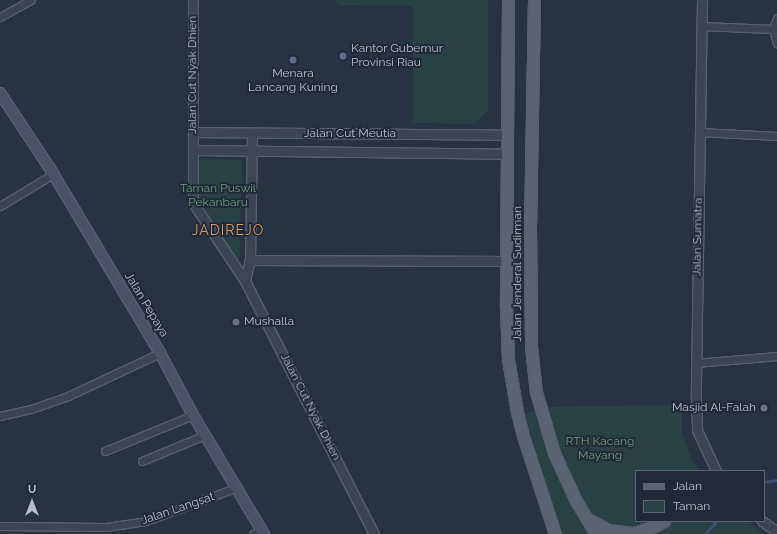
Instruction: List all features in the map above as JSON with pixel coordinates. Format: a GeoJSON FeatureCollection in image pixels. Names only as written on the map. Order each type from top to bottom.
{"type":"FeatureCollection","features":[{"type":"Feature","properties":{"kind":"main road","name":"Jalan Jenderal Sudirman"},"geometry":{"type":"LineString","coordinates":[[508,0],[506,261],[508,359],[512,388],[523,436],[555,534]]}},
{"type":"Feature","properties":{"kind":"main road","name":"Jalan Jenderal Sudirman"},"geometry":{"type":"LineString","coordinates":[[534,0],[530,226],[531,346],[533,367],[536,392],[554,453],[576,501],[596,534]]}},
{"type":"Feature","properties":{"kind":"main road","name":"Jalan Pepaya"},"geometry":{"type":"LineString","coordinates":[[0,92],[53,174],[160,353],[193,416],[206,435],[259,533]]}},
{"type":"Feature","properties":{"kind":"main road"},"geometry":{"type":"LineString","coordinates":[[586,518],[592,523],[608,530],[629,533],[643,531],[662,522]]}},
{"type":"Feature","properties":{"kind":"street"},"geometry":{"type":"LineString","coordinates":[[0,17],[31,0]]}},
{"type":"Feature","properties":{"kind":"street","name":"Jalan Cut Nyak Dhien"},"geometry":{"type":"LineString","coordinates":[[193,0],[193,203],[245,281],[374,534]]}},
{"type":"Feature","properties":{"kind":"street","name":"Jalan Sumatra"},"geometry":{"type":"LineString","coordinates":[[702,0],[696,363],[697,430],[716,470]]}},
{"type":"Feature","properties":{"kind":"street"},"geometry":{"type":"LineString","coordinates":[[777,18],[773,29],[777,43]]}},
{"type":"Feature","properties":{"kind":"street"},"geometry":{"type":"LineString","coordinates":[[701,26],[773,29]]}},
{"type":"Feature","properties":{"kind":"street","name":"Jalan Cut Meutia"},"geometry":{"type":"LineString","coordinates":[[193,132],[507,135]]}},
{"type":"Feature","properties":{"kind":"street"},"geometry":{"type":"LineString","coordinates":[[700,132],[777,136]]}},
{"type":"Feature","properties":{"kind":"street"},"geometry":{"type":"LineString","coordinates":[[245,281],[250,260],[252,133]]}},
{"type":"Feature","properties":{"kind":"street","name":"Jalan Cut Meutia"},"geometry":{"type":"LineString","coordinates":[[193,150],[507,154]]}},
{"type":"Feature","properties":{"kind":"street"},"geometry":{"type":"LineString","coordinates":[[0,206],[53,174]]}},
{"type":"Feature","properties":{"kind":"street"},"geometry":{"type":"LineString","coordinates":[[250,260],[506,261]]}},
{"type":"Feature","properties":{"kind":"street"},"geometry":{"type":"LineString","coordinates":[[0,416],[31,410],[68,396],[160,353]]}},
{"type":"Feature","properties":{"kind":"street"},"geometry":{"type":"LineString","coordinates":[[696,363],[777,356]]}},
{"type":"Feature","properties":{"kind":"street"},"geometry":{"type":"LineString","coordinates":[[105,451],[193,416]]}},
{"type":"Feature","properties":{"kind":"street"},"geometry":{"type":"LineString","coordinates":[[142,461],[206,435]]}},
{"type":"Feature","properties":{"kind":"street","name":"Jalan Langsat"},"geometry":{"type":"LineString","coordinates":[[0,526],[106,530],[146,522],[235,488]]}},
{"type":"Feature","properties":{"kind":"street"},"geometry":{"type":"LineString","coordinates":[[763,522],[777,532]]}},
{"type":"Feature","properties":{"kind":"green space"},"geometry":{"type":"Polygon","coordinates":[[[335,0],[488,0],[488,111],[473,124],[413,123],[413,6],[338,5],[335,0]]]}},
{"type":"Feature","properties":{"kind":"green space","name":"Taman Puswil Pekanbaru"},"geometry":{"type":"Polygon","coordinates":[[[196,158],[242,160],[240,256],[235,265],[195,202],[196,158]]]}},
{"type":"Feature","properties":{"kind":"green space","name":"RTH Kacang Mayang"},"geometry":{"type":"Polygon","coordinates":[[[682,405],[682,431],[692,461],[699,470],[635,470],[635,522],[749,522],[764,534],[604,534],[574,497],[539,407],[682,405]]]}},
{"type":"Feature","properties":{"kind":"green space"},"geometry":{"type":"Polygon","coordinates":[[[534,411],[558,478],[576,515],[588,534],[561,534],[523,415],[534,411]]]}},
{"type":"Feature","properties":{"kind":"waterway"},"geometry":{"type":"LineString","coordinates":[[765,482],[777,480]]}},
{"type":"Feature","properties":{"kind":"waterway"},"geometry":{"type":"LineString","coordinates":[[705,534],[715,523],[714,522]]}},
{"type":"Feature","properties":{"kind":"place","name":"Kantor Gubernur Provinsi Riau"},"geometry":{"type":"Point","coordinates":[343,56]}},
{"type":"Feature","properties":{"kind":"place","name":"Menara Lancang Kuning"},"geometry":{"type":"Point","coordinates":[293,60]}},
{"type":"Feature","properties":{"kind":"place","name":"Mushalla"},"geometry":{"type":"Point","coordinates":[236,322]}},
{"type":"Feature","properties":{"kind":"place","name":"Masjid Al-Falah"},"geometry":{"type":"Point","coordinates":[764,408]}},
{"type":"Feature","properties":{"kind":"district","name":"JADIREJO"},"geometry":{"type":"Point","coordinates":[228,230]}}]}
